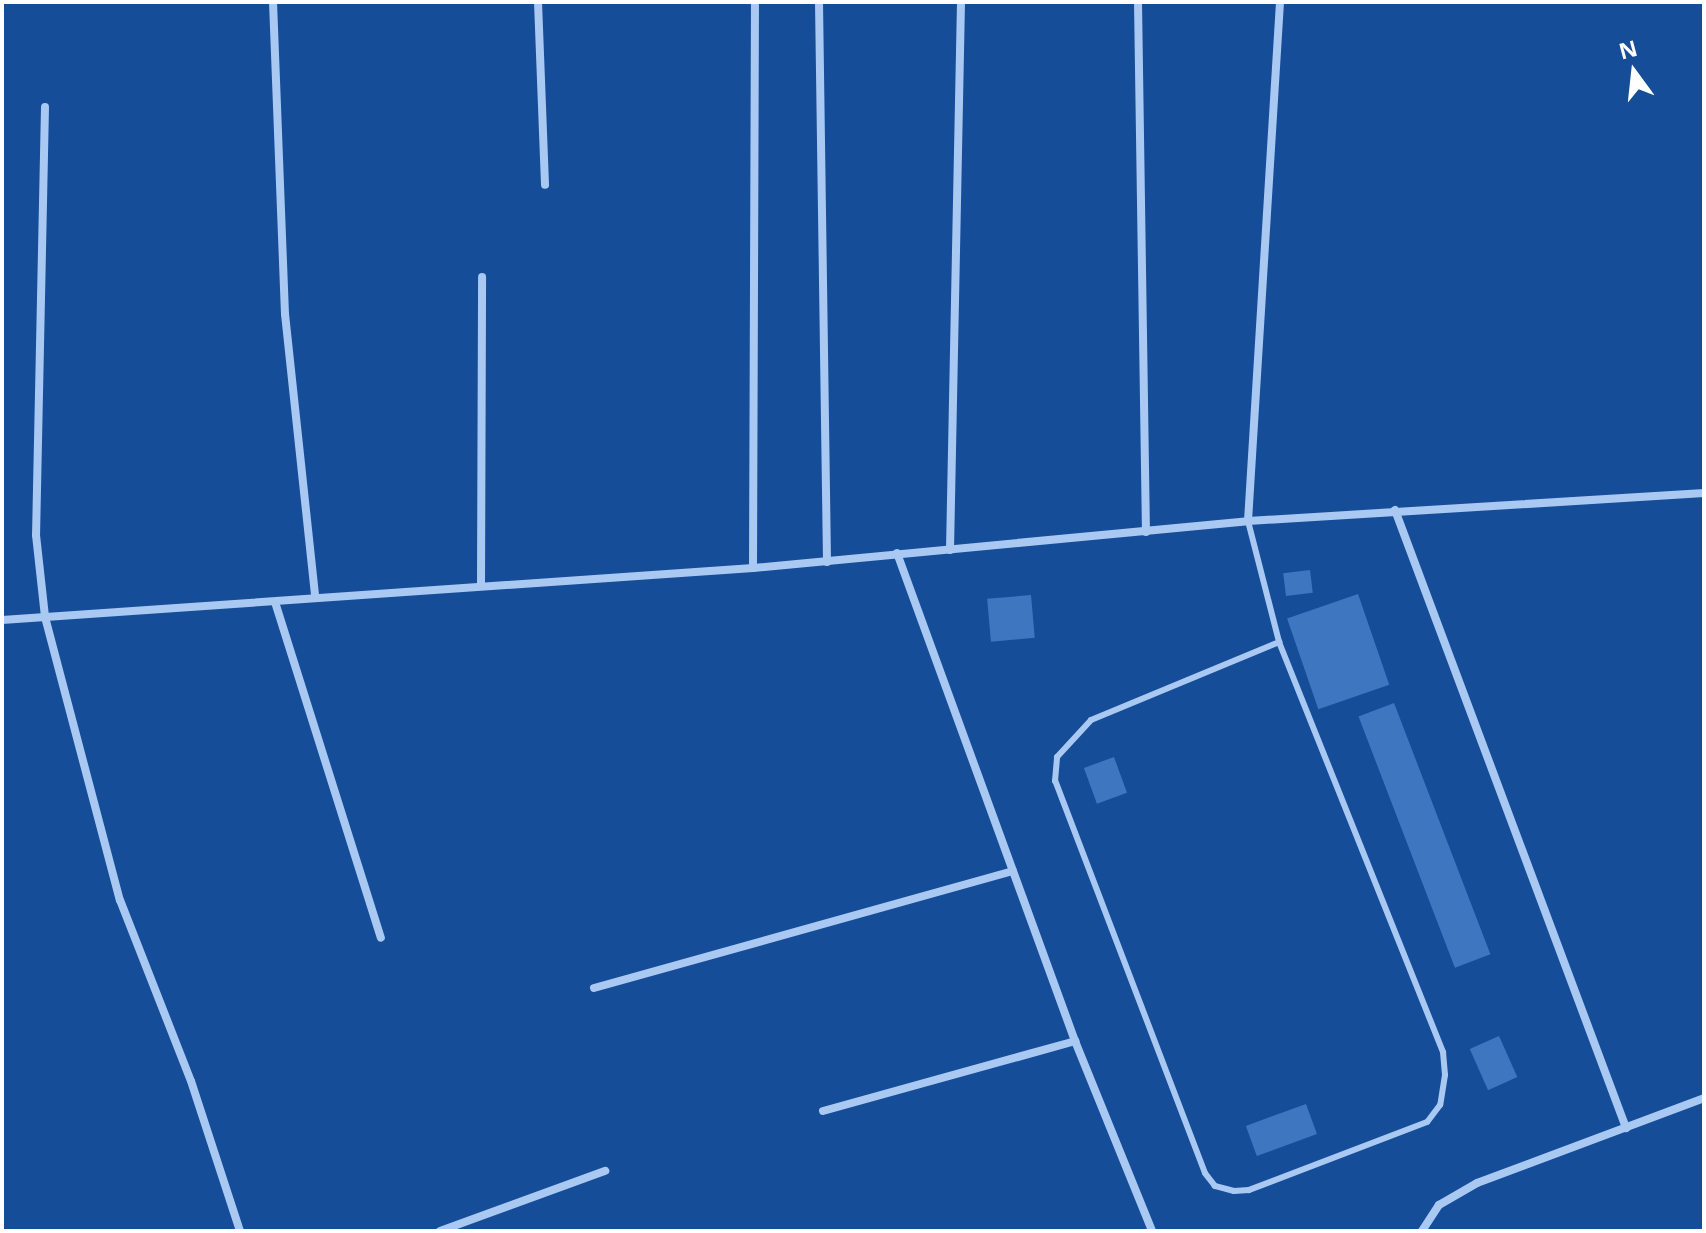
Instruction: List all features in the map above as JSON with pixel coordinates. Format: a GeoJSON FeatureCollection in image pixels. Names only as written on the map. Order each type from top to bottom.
{"type":"FeatureCollection","features":[{"type":"Feature","properties":{"kind":"street"},"geometry":{"type":"LineString","coordinates":[[273,2],[285,314],[315,597]]}},
{"type":"Feature","properties":{"kind":"street"},"geometry":{"type":"LineString","coordinates":[[538,2],[545,185]]}},
{"type":"Feature","properties":{"kind":"street"},"geometry":{"type":"LineString","coordinates":[[753,568],[755,2]]}},
{"type":"Feature","properties":{"kind":"street"},"geometry":{"type":"LineString","coordinates":[[819,2],[827,562]]}},
{"type":"Feature","properties":{"kind":"street"},"geometry":{"type":"LineString","coordinates":[[950,550],[961,2]]}},
{"type":"Feature","properties":{"kind":"street"},"geometry":{"type":"LineString","coordinates":[[1138,2],[1146,532]]}},
{"type":"Feature","properties":{"kind":"street"},"geometry":{"type":"LineString","coordinates":[[1248,521],[1280,2]]}},
{"type":"Feature","properties":{"kind":"street"},"geometry":{"type":"LineString","coordinates":[[45,107],[36,535],[45,617],[120,900],[191,1081],[240,1231]]}},
{"type":"Feature","properties":{"kind":"street"},"geometry":{"type":"LineString","coordinates":[[481,586],[482,277]]}},
{"type":"Feature","properties":{"kind":"street"},"geometry":{"type":"LineString","coordinates":[[2,620],[753,568],[1395,510],[1704,493]]}},
{"type":"Feature","properties":{"kind":"street"},"geometry":{"type":"LineString","coordinates":[[1395,510],[1626,1128]]}},
{"type":"Feature","properties":{"kind":"street"},"geometry":{"type":"LineString","coordinates":[[897,553],[1075,1041],[1152,1231]]}},
{"type":"Feature","properties":{"kind":"street"},"geometry":{"type":"LineString","coordinates":[[275,602],[381,938]]}},
{"type":"Feature","properties":{"kind":"street"},"geometry":{"type":"LineString","coordinates":[[594,988],[1013,871]]}},
{"type":"Feature","properties":{"kind":"street"},"geometry":{"type":"LineString","coordinates":[[823,1111],[1075,1041]]}},
{"type":"Feature","properties":{"kind":"street"},"geometry":{"type":"LineString","coordinates":[[1422,1231],[1439,1205],[1477,1183],[1704,1098]]}},
{"type":"Feature","properties":{"kind":"street"},"geometry":{"type":"LineString","coordinates":[[440,1231],[605,1171]]}},
{"type":"Feature","properties":{"kind":"lane"},"geometry":{"type":"LineString","coordinates":[[1248,521],[1279,642],[1443,1052],[1445,1075],[1440,1105],[1427,1122],[1249,1190],[1234,1191],[1215,1186],[1205,1173],[1055,781],[1057,757],[1091,720],[1279,642]]}},
{"type":"Feature","properties":{"kind":"building"},"geometry":{"type":"Polygon","coordinates":[[[1310,570],[1313,593],[1286,596],[1283,573],[1310,570]]]}},
{"type":"Feature","properties":{"kind":"building"},"geometry":{"type":"Polygon","coordinates":[[[1358,594],[1389,685],[1318,709],[1287,618],[1358,594]]]}},
{"type":"Feature","properties":{"kind":"building"},"geometry":{"type":"Polygon","coordinates":[[[1031,595],[1035,638],[991,642],[987,599],[1031,595]]]}},
{"type":"Feature","properties":{"kind":"building"},"geometry":{"type":"Polygon","coordinates":[[[1394,703],[1490,954],[1455,968],[1359,717],[1394,703]]]}},
{"type":"Feature","properties":{"kind":"building"},"geometry":{"type":"Polygon","coordinates":[[[1114,757],[1127,793],[1097,804],[1084,768],[1114,757]]]}},
{"type":"Feature","properties":{"kind":"building"},"geometry":{"type":"Polygon","coordinates":[[[1499,1036],[1517,1077],[1488,1090],[1470,1049],[1499,1036]]]}},
{"type":"Feature","properties":{"kind":"building"},"geometry":{"type":"Polygon","coordinates":[[[1306,1104],[1317,1134],[1257,1156],[1246,1126],[1306,1104]]]}}]}
